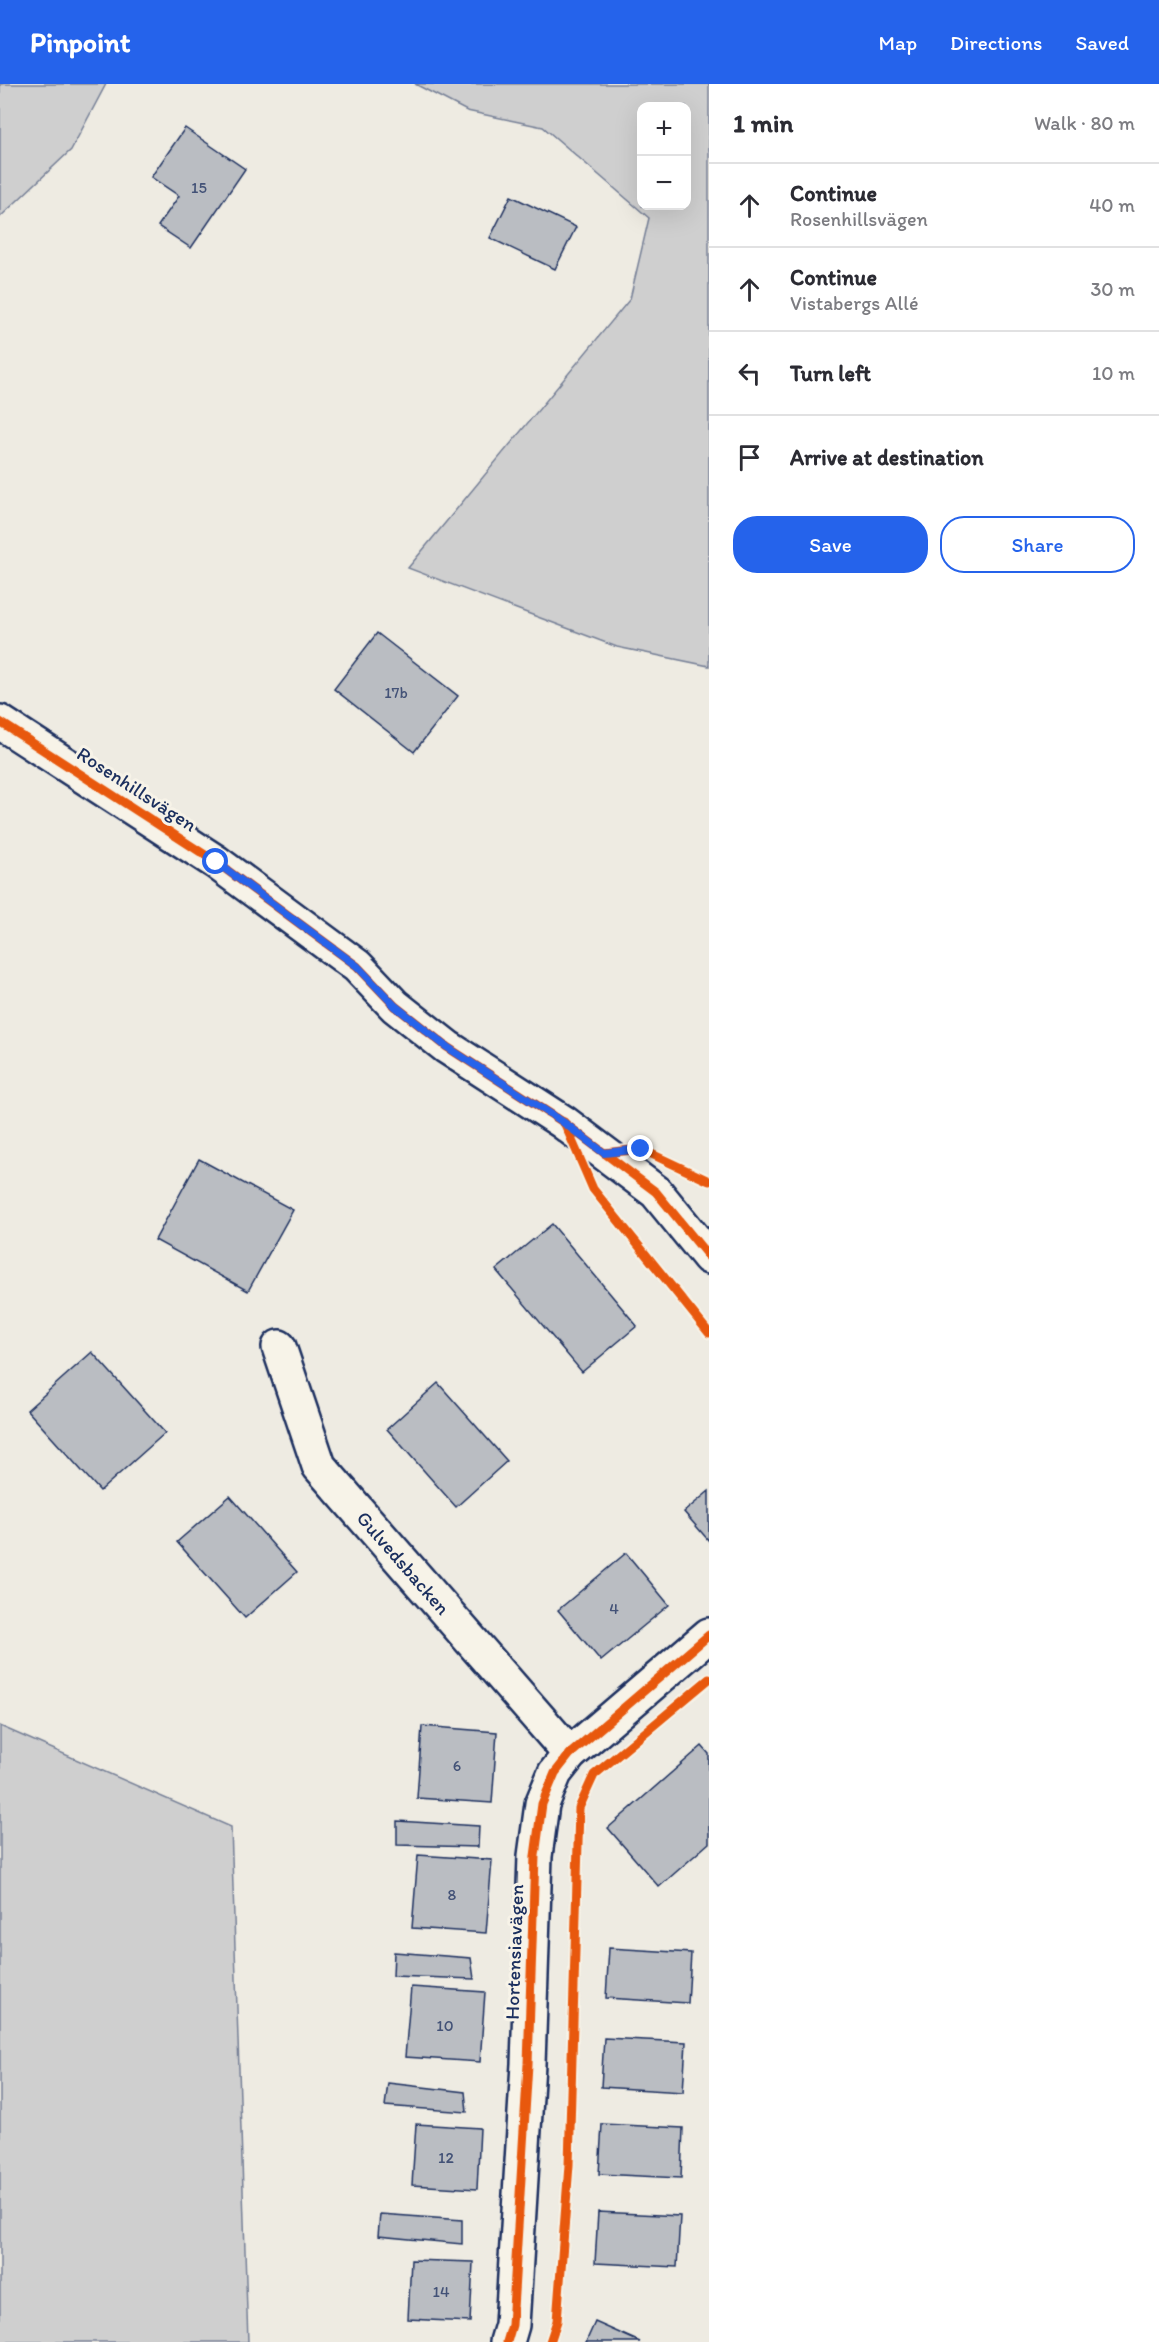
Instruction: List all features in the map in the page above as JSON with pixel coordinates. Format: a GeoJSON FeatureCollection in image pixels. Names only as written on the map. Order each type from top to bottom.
{"type":"FeatureCollection","features":[{"type":"Feature","properties":{"kind":"street","name":"Rosenhillsvägen"},"geometry":{"type":"LineString","coordinates":[[0,722],[216,862],[357,966],[395,1006],[447,1047],[563,1122],[656,1192],[709,1257]]}},
{"type":"Feature","properties":{"kind":"street","name":"Gulvedsbacken"},"geometry":{"type":"LineString","coordinates":[[279,1347],[319,1466],[570,1754]]}},
{"type":"Feature","properties":{"kind":"street","name":"Hortensiavägen"},"geometry":{"type":"LineString","coordinates":[[507,2342],[512,2325],[528,2064],[535,1856],[542,1804],[555,1773],[570,1754],[709,1635]]}},
{"type":"Feature","properties":{"kind":"shaded area"},"geometry":{"type":"Polygon","coordinates":[[[0,84],[106,84],[71,150],[0,217],[0,84]]]}},
{"type":"Feature","properties":{"kind":"shaded area"},"geometry":{"type":"Polygon","coordinates":[[[415,84],[709,84],[709,666],[617,647],[408,568],[630,299],[649,218],[640,210],[691,210],[691,102],[637,102],[637,208],[543,127],[467,111],[415,84]]]}},
{"type":"Feature","properties":{"kind":"shaded area"},"geometry":{"type":"Polygon","coordinates":[[[0,1726],[231,1827],[248,2342],[0,2342],[0,1726]]]}},
{"type":"Feature","properties":{"kind":"building"},"geometry":{"type":"Polygon","coordinates":[[[185,128],[245,169],[191,248],[158,226],[179,196],[151,177],[185,128]]]}},
{"type":"Feature","properties":{"kind":"building"},"geometry":{"type":"Polygon","coordinates":[[[511,196],[576,227],[555,269],[490,238],[511,196]]]}},
{"type":"Feature","properties":{"kind":"building"},"geometry":{"type":"Polygon","coordinates":[[[377,633],[458,696],[414,752],[334,689],[377,633]]]}},
{"type":"Feature","properties":{"kind":"building"},"geometry":{"type":"Polygon","coordinates":[[[199,1159],[293,1210],[248,1291],[155,1240],[199,1159]]]}},
{"type":"Feature","properties":{"kind":"building"},"geometry":{"type":"Polygon","coordinates":[[[552,1224],[637,1326],[582,1372],[496,1270],[552,1224]]]}},
{"type":"Feature","properties":{"kind":"building"},"geometry":{"type":"Polygon","coordinates":[[[92,1352],[165,1433],[100,1491],[27,1410],[92,1352]]]}},
{"type":"Feature","properties":{"kind":"building"},"geometry":{"type":"Polygon","coordinates":[[[438,1383],[507,1461],[456,1507],[387,1429],[438,1383]]]}},
{"type":"Feature","properties":{"kind":"building"},"geometry":{"type":"Polygon","coordinates":[[[709,1491],[709,1541],[684,1512],[709,1491]]]}},
{"type":"Feature","properties":{"kind":"building"},"geometry":{"type":"Polygon","coordinates":[[[230,1496],[297,1572],[245,1618],[177,1542],[230,1496]]]}},
{"type":"Feature","properties":{"kind":"building"},"geometry":{"type":"Polygon","coordinates":[[[626,1553],[669,1605],[601,1661],[558,1610],[626,1553]]]}},
{"type":"Feature","properties":{"kind":"building"},"geometry":{"type":"Polygon","coordinates":[[[422,1726],[497,1732],[492,1803],[417,1798],[422,1726]]]}},
{"type":"Feature","properties":{"kind":"building"},"geometry":{"type":"Polygon","coordinates":[[[702,1746],[709,1754],[709,1843],[659,1887],[608,1828],[702,1746]]]}},
{"type":"Feature","properties":{"kind":"building"},"geometry":{"type":"Polygon","coordinates":[[[397,1821],[479,1826],[478,1847],[397,1845],[397,1821]]]}},
{"type":"Feature","properties":{"kind":"building"},"geometry":{"type":"Polygon","coordinates":[[[418,1855],[492,1860],[486,1933],[412,1928],[418,1855]]]}},
{"type":"Feature","properties":{"kind":"building"},"geometry":{"type":"Polygon","coordinates":[[[609,1948],[691,1953],[688,2003],[606,1998],[609,1948]]]}},
{"type":"Feature","properties":{"kind":"building"},"geometry":{"type":"Polygon","coordinates":[[[394,1952],[471,1958],[474,1979],[393,1976],[394,1952]]]}},
{"type":"Feature","properties":{"kind":"building"},"geometry":{"type":"Polygon","coordinates":[[[411,1987],[485,1992],[480,2062],[405,2057],[411,1987]]]}},
{"type":"Feature","properties":{"kind":"building"},"geometry":{"type":"Polygon","coordinates":[[[604,2038],[686,2042],[683,2092],[601,2087],[604,2038]]]}},
{"type":"Feature","properties":{"kind":"building"},"geometry":{"type":"Polygon","coordinates":[[[388,2083],[465,2092],[467,2112],[385,2106],[388,2083]]]}},
{"type":"Feature","properties":{"kind":"building"},"geometry":{"type":"Polygon","coordinates":[[[416,2124],[480,2128],[477,2189],[412,2185],[416,2124]]]}},
{"type":"Feature","properties":{"kind":"building"},"geometry":{"type":"Polygon","coordinates":[[[602,2124],[683,2128],[681,2178],[599,2174],[602,2124]]]}},
{"type":"Feature","properties":{"kind":"building"},"geometry":{"type":"Polygon","coordinates":[[[598,2212],[680,2216],[677,2267],[595,2263],[598,2212]]]}},
{"type":"Feature","properties":{"kind":"building"},"geometry":{"type":"Polygon","coordinates":[[[380,2214],[462,2220],[462,2244],[378,2236],[380,2214]]]}},
{"type":"Feature","properties":{"kind":"building"},"geometry":{"type":"Polygon","coordinates":[[[411,2260],[473,2262],[470,2322],[408,2319],[411,2260]]]}},
{"type":"Feature","properties":{"kind":"building"},"geometry":{"type":"Polygon","coordinates":[[[595,2322],[640,2342],[586,2342],[595,2322]]]}},
{"type":"Feature","properties":{"kind":"cycle path"},"geometry":{"type":"LineString","coordinates":[[0,722],[216,862],[357,966],[395,1006],[447,1047],[563,1122],[656,1192],[709,1257]]}},
{"type":"Feature","properties":{"kind":"cycle path"},"geometry":{"type":"LineString","coordinates":[[564,1122],[593,1189],[709,1333]]}},
{"type":"Feature","properties":{"kind":"cycle path"},"geometry":{"type":"LineString","coordinates":[[604,1153],[641,1149],[709,1181]]}},
{"type":"Feature","properties":{"kind":"cycle path"},"geometry":{"type":"LineString","coordinates":[[507,2342],[512,2325],[528,2064],[535,1856],[542,1804],[555,1773],[570,1754],[709,1635]]}},
{"type":"Feature","properties":{"kind":"cycle path"},"geometry":{"type":"LineString","coordinates":[[550,2342],[557,2321],[569,2165],[579,1808],[594,1775],[709,1679]]}},
{"type":"Feature","properties":{"kind":"route"},"geometry":{"type":"LineString","coordinates":[[216,862],[357,966],[395,1006],[447,1047],[563,1122],[604,1153],[641,1149]]}}]}
